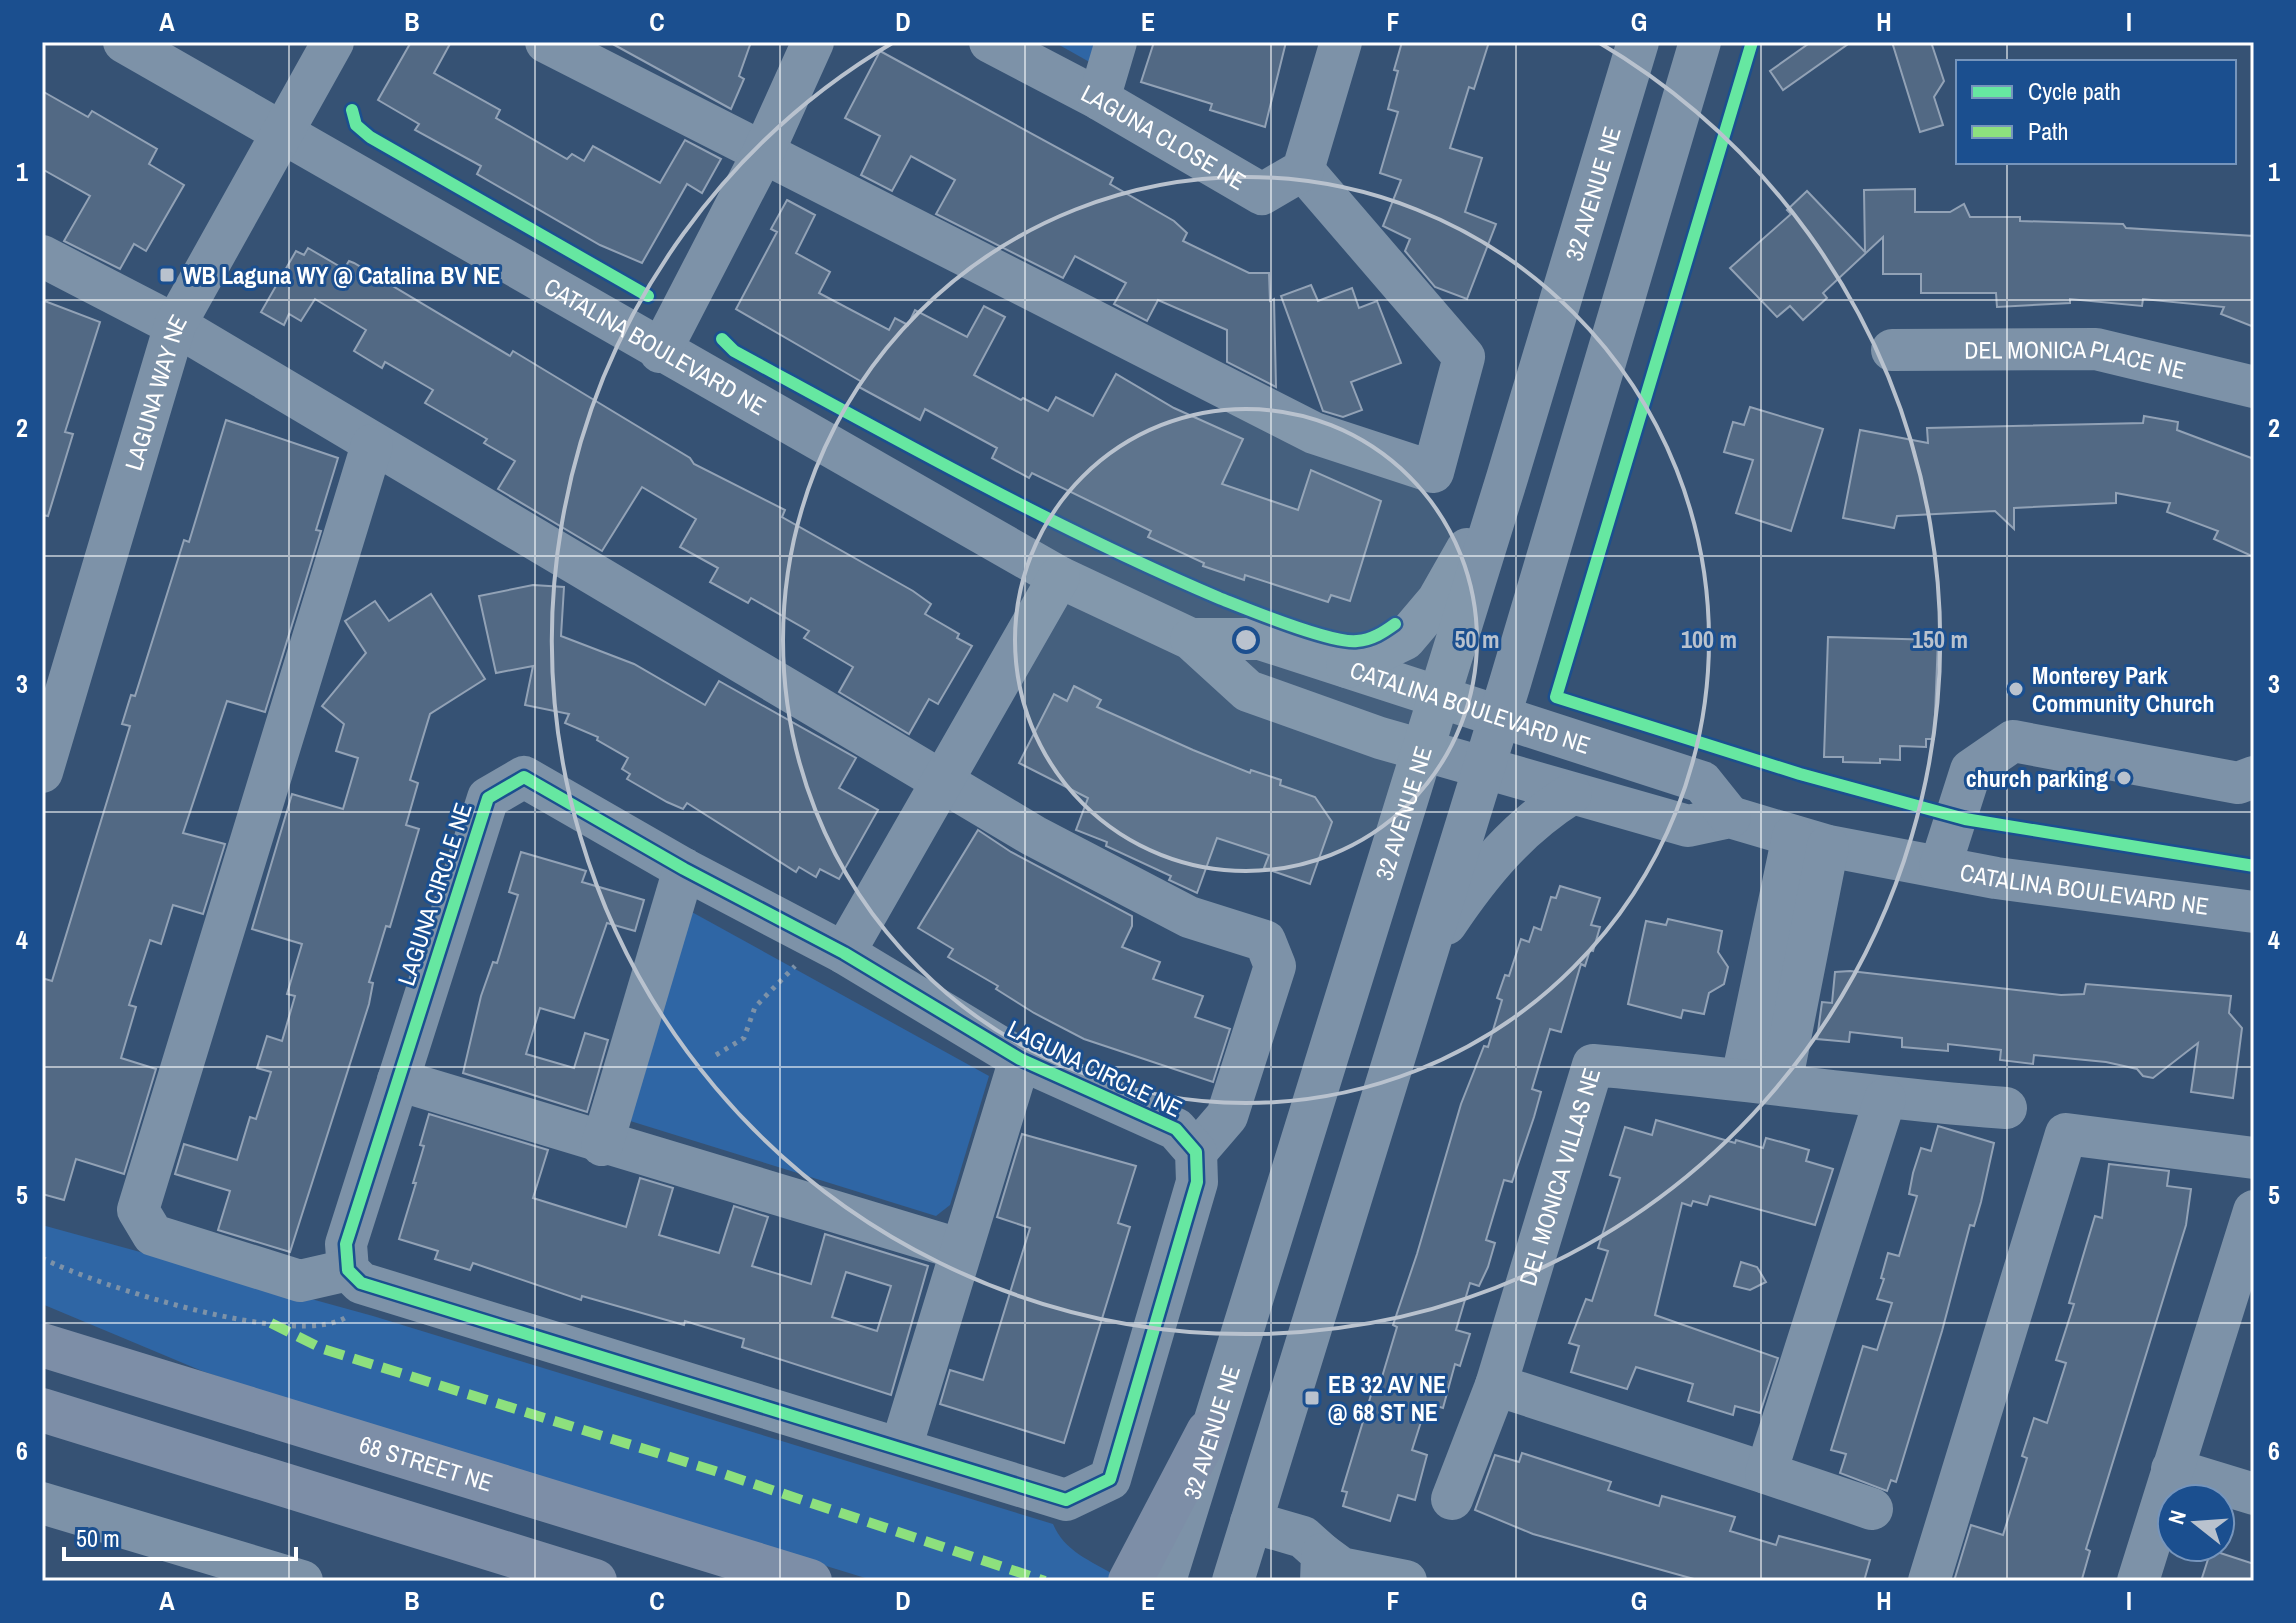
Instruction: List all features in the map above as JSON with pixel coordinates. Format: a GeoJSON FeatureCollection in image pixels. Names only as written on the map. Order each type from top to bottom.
{"type":"FeatureCollection","features":[{"type":"Feature","properties":{"kind":"main road","name":"68 STREET NE"},"geometry":{"type":"LineString","coordinates":[[50,1344],[810,1581]]}},
{"type":"Feature","properties":{"kind":"main road"},"geometry":{"type":"LineString","coordinates":[[42,1410],[595,1581]]}},
{"type":"Feature","properties":{"kind":"main road"},"geometry":{"type":"LineString","coordinates":[[1130,1581],[1208,1432]]}},
{"type":"Feature","properties":{"kind":"street","name":"CATALINA BOULEVARD NE"},"geometry":{"type":"LineString","coordinates":[[124,42],[660,352],[1059,577],[1191,639],[1248,691],[1423,751],[1688,826],[1730,817],[1810,841],[1940,867],[2254,912]]}},
{"type":"Feature","properties":{"kind":"street","name":"LAGUNA WAY NE"},"geometry":{"type":"LineString","coordinates":[[42,772],[175,325],[285,134],[333,42]]}},
{"type":"Feature","properties":{"kind":"street"},"geometry":{"type":"LineString","coordinates":[[660,352],[762,155],[813,42]]}},
{"type":"Feature","properties":{"kind":"street","name":"LAGUNA CLOSE NE"},"geometry":{"type":"LineString","coordinates":[[990,42],[1099,99],[1262,194],[1303,170]]}},
{"type":"Feature","properties":{"kind":"street"},"geometry":{"type":"LineString","coordinates":[[1099,99],[1116,42]]}},
{"type":"Feature","properties":{"kind":"street"},"geometry":{"type":"LineString","coordinates":[[557,45],[762,155],[1314,433],[1433,472],[1464,357],[1303,170],[1341,42]]}},
{"type":"Feature","properties":{"kind":"street","name":"32 AVENUE NE"},"geometry":{"type":"LineString","coordinates":[[1165,1581],[1208,1432],[1507,478],[1638,42]]}},
{"type":"Feature","properties":{"kind":"street"},"geometry":{"type":"LineString","coordinates":[[1233,1581],[1498,717],[1700,42]]}},
{"type":"Feature","properties":{"kind":"street"},"geometry":{"type":"LineString","coordinates":[[42,256],[175,325],[372,445],[1137,893],[1189,917],[1265,941],[1275,966],[1227,1116],[1196,1152],[1197,1182],[1110,1479],[1066,1500],[355,1277],[300,1281],[153,1235],[138,1210],[372,445]]}},
{"type":"Feature","properties":{"kind":"street","name":"DEL MONICA PLACE NE"},"geometry":{"type":"LineString","coordinates":[[1892,350],[2096,349],[2254,387]]}},
{"type":"Feature","properties":{"kind":"street"},"geometry":{"type":"LineString","coordinates":[[1347,667],[1405,639],[1438,600],[1507,478]]}},
{"type":"Feature","properties":{"kind":"street"},"geometry":{"type":"LineString","coordinates":[[830,945],[943,781],[1059,577]]}},
{"type":"Feature","properties":{"kind":"street","name":"CATALINA BOULEVARD NE"},"geometry":{"type":"LineString","coordinates":[[1191,639],[1260,639],[1702,782],[1730,817]]}},
{"type":"Feature","properties":{"kind":"street"},"geometry":{"type":"LineString","coordinates":[[1940,867],[1971,770],[2013,741],[2238,783],[2254,777]]}},
{"type":"Feature","properties":{"kind":"street","name":"LAGUNA CIRCLE NE"},"geometry":{"type":"LineString","coordinates":[[355,1277],[346,1244],[488,798],[524,777],[684,869],[830,945],[1020,1059],[1176,1129],[1196,1152]]}},
{"type":"Feature","properties":{"kind":"street"},"geometry":{"type":"LineString","coordinates":[[1407,1008],[1446,924],[1476,879],[1525,828],[1571,794]]}},
{"type":"Feature","properties":{"kind":"street"},"geometry":{"type":"LineString","coordinates":[[1761,1081],[1810,841]]}},
{"type":"Feature","properties":{"kind":"street"},"geometry":{"type":"LineString","coordinates":[[602,1145],[684,869]]}},
{"type":"Feature","properties":{"kind":"street"},"geometry":{"type":"LineString","coordinates":[[901,1448],[959,1249],[1020,1059]]}},
{"type":"Feature","properties":{"kind":"street","name":"DEL MONICA VILLAS NE"},"geometry":{"type":"LineString","coordinates":[[1452,1499],[1496,1385],[1593,1065],[1761,1081],[1885,1099],[2006,1108]]}},
{"type":"Feature","properties":{"kind":"street"},"geometry":{"type":"LineString","coordinates":[[398,1080],[602,1145],[959,1249]]}},
{"type":"Feature","properties":{"kind":"street"},"geometry":{"type":"LineString","coordinates":[[1766,1473],[1885,1099]]}},
{"type":"Feature","properties":{"kind":"street"},"geometry":{"type":"LineString","coordinates":[[1929,1581],[2066,1134],[2254,1158]]}},
{"type":"Feature","properties":{"kind":"street"},"geometry":{"type":"LineString","coordinates":[[2138,1581],[2254,1211]]}},
{"type":"Feature","properties":{"kind":"street"},"geometry":{"type":"LineString","coordinates":[[1496,1385],[1872,1509]]}},
{"type":"Feature","properties":{"kind":"street"},"geometry":{"type":"LineString","coordinates":[[2172,1469],[2254,1494]]}},
{"type":"Feature","properties":{"kind":"street"},"geometry":{"type":"LineString","coordinates":[[42,1503],[214,1568],[302,1581]]}},
{"type":"Feature","properties":{"kind":"street"},"geometry":{"type":"LineString","coordinates":[[1251,1522],[1303,1537],[1321,1567],[1341,1568],[1362,1577],[1406,1581]]}},
{"type":"Feature","properties":{"kind":"path"},"geometry":{"type":"LineString","coordinates":[[716,1055],[744,1038],[755,1007],[800,962],[830,945]]}},
{"type":"Feature","properties":{"kind":"path"},"geometry":{"type":"LineString","coordinates":[[42,1258],[88,1278],[244,1322],[334,1325],[349,1316],[355,1277]]}},
{"type":"Feature","properties":{"kind":"shaded area"},"geometry":{"type":"Polygon","coordinates":[[[1054,42],[1100,42],[1093,64],[1054,42]]]}},
{"type":"Feature","properties":{"kind":"shaded area"},"geometry":{"type":"Polygon","coordinates":[[[690,911],[989,1076],[950,1205],[936,1216],[627,1120],[690,911]]]}},
{"type":"Feature","properties":{"kind":"shaded area"},"geometry":{"type":"Polygon","coordinates":[[[42,1225],[373,1316],[1053,1524],[1071,1548],[1115,1575],[1111,1581],[875,1581],[318,1410],[202,1371],[42,1304],[42,1225]]]}},
{"type":"Feature","properties":{"kind":"building"},"geometry":{"type":"Polygon","coordinates":[[[411,42],[451,42],[434,73],[500,110],[496,118],[567,159],[572,154],[584,161],[593,146],[660,183],[685,140],[721,159],[702,193],[687,184],[642,263],[600,245],[477,174],[481,166],[415,130],[419,124],[378,100],[411,42]]]}},
{"type":"Feature","properties":{"kind":"building"},"geometry":{"type":"Polygon","coordinates":[[[609,42],[751,42],[739,76],[744,79],[731,109],[609,42]]]}},
{"type":"Feature","properties":{"kind":"building"},"geometry":{"type":"Polygon","coordinates":[[[1154,42],[1286,42],[1265,127],[1210,110],[1212,104],[1141,82],[1154,42]]]}},
{"type":"Feature","properties":{"kind":"building"},"geometry":{"type":"Polygon","coordinates":[[[1402,42],[1489,42],[1474,89],[1469,87],[1450,148],[1482,158],[1465,212],[1496,224],[1467,299],[1435,287],[1405,251],[1410,239],[1383,226],[1401,180],[1380,173],[1398,112],[1388,109],[1402,42]]]}},
{"type":"Feature","properties":{"kind":"building"},"geometry":{"type":"Polygon","coordinates":[[[1811,42],[1851,42],[1783,90],[1770,71],[1811,42]]]}},
{"type":"Feature","properties":{"kind":"building"},"geometry":{"type":"Polygon","coordinates":[[[1892,42],[1931,42],[1944,81],[1934,97],[1943,125],[1920,132],[1892,42]]]}},
{"type":"Feature","properties":{"kind":"building"},"geometry":{"type":"Polygon","coordinates":[[[880,51],[1113,178],[1110,184],[1174,221],[1187,233],[1183,241],[1249,273],[1269,273],[1270,301],[1274,299],[1276,387],[1227,362],[1227,330],[1158,300],[1147,321],[1114,304],[1126,283],[1075,256],[1063,278],[936,214],[955,180],[911,156],[892,191],[861,175],[880,136],[845,118],[880,51]]]}},
{"type":"Feature","properties":{"kind":"building"},"geometry":{"type":"Polygon","coordinates":[[[42,91],[88,117],[92,111],[157,149],[149,164],[184,185],[146,251],[134,244],[120,269],[64,241],[90,196],[42,169],[42,91]]]}},
{"type":"Feature","properties":{"kind":"building"},"geometry":{"type":"Polygon","coordinates":[[[1915,189],[1915,212],[1950,212],[1964,204],[1970,217],[2020,217],[2020,221],[2123,224],[2126,228],[2254,236],[2254,327],[2221,314],[2224,307],[2143,299],[2142,306],[2070,299],[2070,303],[1997,307],[1996,293],[1921,293],[1921,274],[1883,274],[1883,237],[1823,293],[1827,298],[1803,320],[1790,306],[1777,317],[1730,268],[1791,214],[1787,210],[1807,191],[1865,252],[1864,190],[1915,189]]]}},
{"type":"Feature","properties":{"kind":"building"},"geometry":{"type":"Polygon","coordinates":[[[787,200],[815,215],[796,253],[830,272],[819,293],[889,330],[895,318],[908,325],[915,310],[967,337],[984,306],[1005,317],[974,375],[1021,400],[1023,398],[1048,411],[1056,397],[1093,416],[1116,374],[1174,408],[1243,439],[1222,484],[1298,510],[1311,470],[1381,501],[1350,601],[1331,595],[1328,602],[1245,575],[1244,580],[1203,566],[1204,563],[1148,537],[1151,531],[1032,473],[1029,478],[992,458],[997,448],[925,409],[920,420],[859,387],[862,382],[736,309],[777,232],[771,229],[787,200]]]}},
{"type":"Feature","properties":{"kind":"building"},"geometry":{"type":"Polygon","coordinates":[[[308,248],[344,269],[349,261],[354,263],[510,356],[513,351],[690,458],[694,464],[785,510],[782,517],[931,604],[925,614],[959,634],[957,638],[972,646],[938,704],[929,699],[909,734],[839,692],[853,667],[804,638],[809,631],[751,598],[748,603],[710,582],[718,568],[680,547],[696,519],[642,487],[602,551],[498,489],[515,461],[484,443],[487,439],[425,403],[433,390],[385,362],[382,368],[354,351],[366,330],[315,299],[301,321],[289,314],[284,325],[261,312],[296,251],[304,255],[308,248]]]}},
{"type":"Feature","properties":{"kind":"building"},"geometry":{"type":"Polygon","coordinates":[[[1311,285],[1318,301],[1352,288],[1359,308],[1377,301],[1401,363],[1351,382],[1362,410],[1343,417],[1323,411],[1281,296],[1311,285]]]}},
{"type":"Feature","properties":{"kind":"building"},"geometry":{"type":"Polygon","coordinates":[[[42,300],[100,322],[65,432],[73,434],[48,516],[42,515],[42,300]]]}},
{"type":"Feature","properties":{"kind":"building"},"geometry":{"type":"Polygon","coordinates":[[[1750,407],[1823,429],[1791,531],[1736,513],[1753,460],[1724,452],[1733,422],[1744,425],[1750,407]]]}},
{"type":"Feature","properties":{"kind":"building"},"geometry":{"type":"Polygon","coordinates":[[[2144,416],[2178,422],[2177,430],[2254,459],[2254,557],[2214,539],[2218,531],[2167,512],[2170,503],[2116,493],[2116,503],[2014,508],[2014,529],[1995,511],[1897,516],[1894,528],[1843,518],[1860,430],[1928,443],[1927,428],[2143,423],[2144,416]]]}},
{"type":"Feature","properties":{"kind":"building"},"geometry":{"type":"Polygon","coordinates":[[[226,420],[338,458],[316,530],[321,531],[265,712],[227,701],[183,833],[225,844],[203,914],[173,905],[161,944],[150,940],[129,1005],[136,1007],[121,1058],[156,1069],[124,1174],[76,1159],[64,1200],[42,1194],[42,978],[52,981],[130,726],[122,724],[131,695],[135,696],[184,540],[189,542],[226,420]]]}},
{"type":"Feature","properties":{"kind":"building"},"geometry":{"type":"Polygon","coordinates":[[[533,585],[564,587],[561,636],[634,664],[705,705],[719,681],[856,758],[839,788],[878,810],[839,879],[820,869],[816,877],[799,867],[796,872],[687,803],[683,809],[667,802],[627,779],[630,774],[622,769],[628,758],[597,740],[598,737],[565,723],[569,714],[525,705],[533,666],[496,673],[479,596],[533,585]]]}},
{"type":"Feature","properties":{"kind":"building"},"geometry":{"type":"Polygon","coordinates":[[[431,594],[485,679],[430,714],[410,780],[418,783],[406,825],[419,829],[390,927],[386,926],[369,982],[373,983],[369,1004],[290,1252],[218,1230],[230,1191],[175,1174],[184,1144],[237,1160],[250,1117],[256,1119],[271,1072],[257,1068],[267,1036],[282,1041],[295,996],[287,994],[302,944],[252,929],[292,794],[343,809],[358,758],[336,751],[344,724],[322,706],[366,653],[345,621],[375,601],[389,621],[431,594]]]}},
{"type":"Feature","properties":{"kind":"building"},"geometry":{"type":"Polygon","coordinates":[[[1828,637],[1938,640],[1934,739],[1926,739],[1926,747],[1900,746],[1900,760],[1880,759],[1880,763],[1843,762],[1843,757],[1824,757],[1828,637]]]}},
{"type":"Feature","properties":{"kind":"building"},"geometry":{"type":"Polygon","coordinates":[[[1074,686],[1101,700],[1097,707],[1193,750],[1250,773],[1251,770],[1281,780],[1280,785],[1315,797],[1332,822],[1310,884],[1264,868],[1269,855],[1217,838],[1197,893],[1169,880],[1171,876],[1106,846],[1107,842],[1076,830],[1088,798],[1019,763],[1054,694],[1067,701],[1074,686]]]}},
{"type":"Feature","properties":{"kind":"building"},"geometry":{"type":"Polygon","coordinates":[[[978,830],[1011,852],[1132,916],[1132,926],[1122,947],[1160,962],[1153,979],[1203,996],[1195,1017],[1230,1029],[1213,1082],[1084,1039],[1034,1013],[996,989],[998,986],[948,957],[953,949],[918,928],[978,830]]]}},
{"type":"Feature","properties":{"kind":"building"},"geometry":{"type":"Polygon","coordinates":[[[521,852],[586,871],[582,882],[644,900],[635,931],[607,923],[574,1018],[540,1008],[526,1054],[574,1068],[585,1033],[608,1040],[587,1112],[463,1073],[481,996],[493,962],[497,963],[518,895],[509,892],[521,852]]]}},
{"type":"Feature","properties":{"kind":"building"},"geometry":{"type":"Polygon","coordinates":[[[1560,886],[1600,898],[1591,925],[1600,927],[1593,951],[1590,950],[1585,966],[1581,964],[1561,1032],[1550,1029],[1532,1089],[1541,1092],[1534,1117],[1512,1182],[1504,1180],[1486,1240],[1495,1243],[1488,1267],[1479,1286],[1470,1283],[1456,1330],[1470,1334],[1460,1366],[1455,1364],[1443,1408],[1427,1403],[1412,1450],[1427,1455],[1415,1500],[1398,1495],[1390,1521],[1343,1506],[1347,1492],[1342,1491],[1377,1375],[1382,1377],[1397,1327],[1393,1325],[1461,1104],[1484,1046],[1488,1047],[1502,1000],[1497,998],[1505,975],[1509,976],[1521,939],[1529,942],[1534,927],[1541,930],[1551,897],[1556,898],[1560,886]]]}},
{"type":"Feature","properties":{"kind":"building"},"geometry":{"type":"Polygon","coordinates":[[[1668,919],[1722,931],[1718,952],[1728,967],[1724,984],[1709,993],[1704,1014],[1683,1010],[1681,1018],[1628,1004],[1646,921],[1666,925],[1668,919]]]}},
{"type":"Feature","properties":{"kind":"building"},"geometry":{"type":"Polygon","coordinates":[[[1850,971],[2061,995],[2084,994],[2086,984],[2231,996],[2229,1013],[2242,1028],[2233,1098],[2191,1092],[2198,1043],[2153,1078],[2143,1076],[2137,1069],[2106,1062],[2034,1055],[2033,1064],[2000,1060],[2001,1050],[1948,1044],[1948,1051],[1902,1047],[1902,1038],[1850,1032],[1849,1042],[1817,1039],[1822,1002],[1832,1003],[1835,972],[1850,971]]]}},
{"type":"Feature","properties":{"kind":"building"},"geometry":{"type":"Polygon","coordinates":[[[429,1114],[548,1150],[533,1198],[626,1227],[640,1178],[673,1188],[659,1235],[719,1253],[734,1206],[768,1217],[752,1266],[811,1284],[825,1234],[928,1266],[891,1395],[742,1347],[744,1339],[685,1321],[684,1325],[582,1296],[581,1300],[473,1263],[470,1270],[435,1259],[438,1251],[399,1239],[416,1183],[413,1183],[424,1146],[420,1145],[429,1114]],[[846,1272],[832,1317],[877,1331],[891,1286],[846,1272]]]}},
{"type":"Feature","properties":{"kind":"building"},"geometry":{"type":"Polygon","coordinates":[[[1656,1120],[1763,1148],[1766,1138],[1785,1143],[1809,1150],[1806,1161],[1833,1169],[1815,1225],[1710,1196],[1707,1205],[1693,1201],[1691,1206],[1682,1203],[1655,1315],[1778,1358],[1760,1413],[1735,1406],[1733,1415],[1688,1401],[1693,1384],[1636,1367],[1627,1389],[1571,1372],[1579,1346],[1569,1343],[1586,1299],[1592,1301],[1608,1251],[1598,1248],[1620,1178],[1610,1175],[1625,1127],[1652,1135],[1656,1120]]]}},
{"type":"Feature","properties":{"kind":"building"},"geometry":{"type":"Polygon","coordinates":[[[1938,1126],[1994,1143],[1981,1202],[1974,1226],[1970,1225],[1942,1331],[1896,1482],[1891,1480],[1887,1491],[1840,1473],[1846,1454],[1831,1450],[1863,1346],[1877,1350],[1892,1303],[1877,1299],[1884,1279],[1881,1278],[1888,1253],[1899,1256],[1917,1196],[1909,1194],[1913,1173],[1921,1148],[1931,1151],[1938,1126]]]}},
{"type":"Feature","properties":{"kind":"building"},"geometry":{"type":"Polygon","coordinates":[[[1022,1134],[1136,1166],[1118,1223],[1130,1227],[1064,1443],[940,1404],[950,1370],[983,1380],[1030,1228],[997,1217],[1022,1134]]]}},
{"type":"Feature","properties":{"kind":"building"},"geometry":{"type":"Polygon","coordinates":[[[2109,1164],[2169,1171],[2167,1186],[2191,1189],[2186,1225],[2086,1549],[2090,1551],[2082,1579],[1954,1581],[1971,1525],[2003,1535],[2027,1458],[2022,1456],[2034,1418],[2047,1423],[2066,1363],[2056,1360],[2074,1304],[2069,1303],[2095,1216],[2102,1218],[2109,1164]]]}},
{"type":"Feature","properties":{"kind":"building"},"geometry":{"type":"Polygon","coordinates":[[[1741,1262],[1757,1267],[1766,1282],[1750,1290],[1734,1286],[1741,1262]]]}},
{"type":"Feature","properties":{"kind":"building"},"geometry":{"type":"Polygon","coordinates":[[[1522,1453],[1611,1482],[1608,1490],[1659,1506],[1662,1496],[1735,1517],[1730,1531],[1776,1545],[1779,1536],[1870,1560],[1864,1581],[1701,1581],[1533,1534],[1475,1510],[1495,1455],[1519,1462],[1522,1453]]]}},
{"type":"Feature","properties":{"kind":"building"},"geometry":{"type":"Polygon","coordinates":[[[2236,1558],[2254,1564],[2254,1581],[2201,1581],[2207,1563],[2236,1563],[2236,1558]]]}},
{"type":"Feature","properties":{"kind":"marked path"},"geometry":{"type":"LineString","coordinates":[[271,1323],[323,1349],[715,1471],[1045,1581]]}},
{"type":"Feature","properties":{"kind":"cycle path"},"geometry":{"type":"LineString","coordinates":[[1752,42],[1556,697],[1800,774],[1965,819],[2254,866]]}},
{"type":"Feature","properties":{"kind":"cycle path"},"geometry":{"type":"LineString","coordinates":[[352,110],[356,125],[370,137],[648,296]]}},
{"type":"Feature","properties":{"kind":"cycle path"},"geometry":{"type":"LineString","coordinates":[[722,339],[734,351],[974,480],[1095,542],[1219,598],[1289,625],[1345,640],[1368,639],[1395,624]]}},
{"type":"Feature","properties":{"kind":"cycle path"},"geometry":{"type":"LineString","coordinates":[[524,777],[684,869],[844,953],[1020,1059],[1176,1129],[1196,1152],[1197,1182],[1110,1479],[1066,1500],[361,1283],[348,1270],[346,1244],[488,798],[524,777]]}},
{"type":"Feature","properties":{"kind":"place","name":"WB Laguna WY @ Catalina BV NE"},"geometry":{"type":"Point","coordinates":[167,275]}},
{"type":"Feature","properties":{"kind":"place","name":"Monterey Park Community Church"},"geometry":{"type":"Point","coordinates":[2016,689]}},
{"type":"Feature","properties":{"kind":"place","name":"church parking"},"geometry":{"type":"Point","coordinates":[2124,778]}},
{"type":"Feature","properties":{"kind":"place","name":"EB 32 AV NE @ 68 ST NE"},"geometry":{"type":"Point","coordinates":[1312,1398]}}]}
